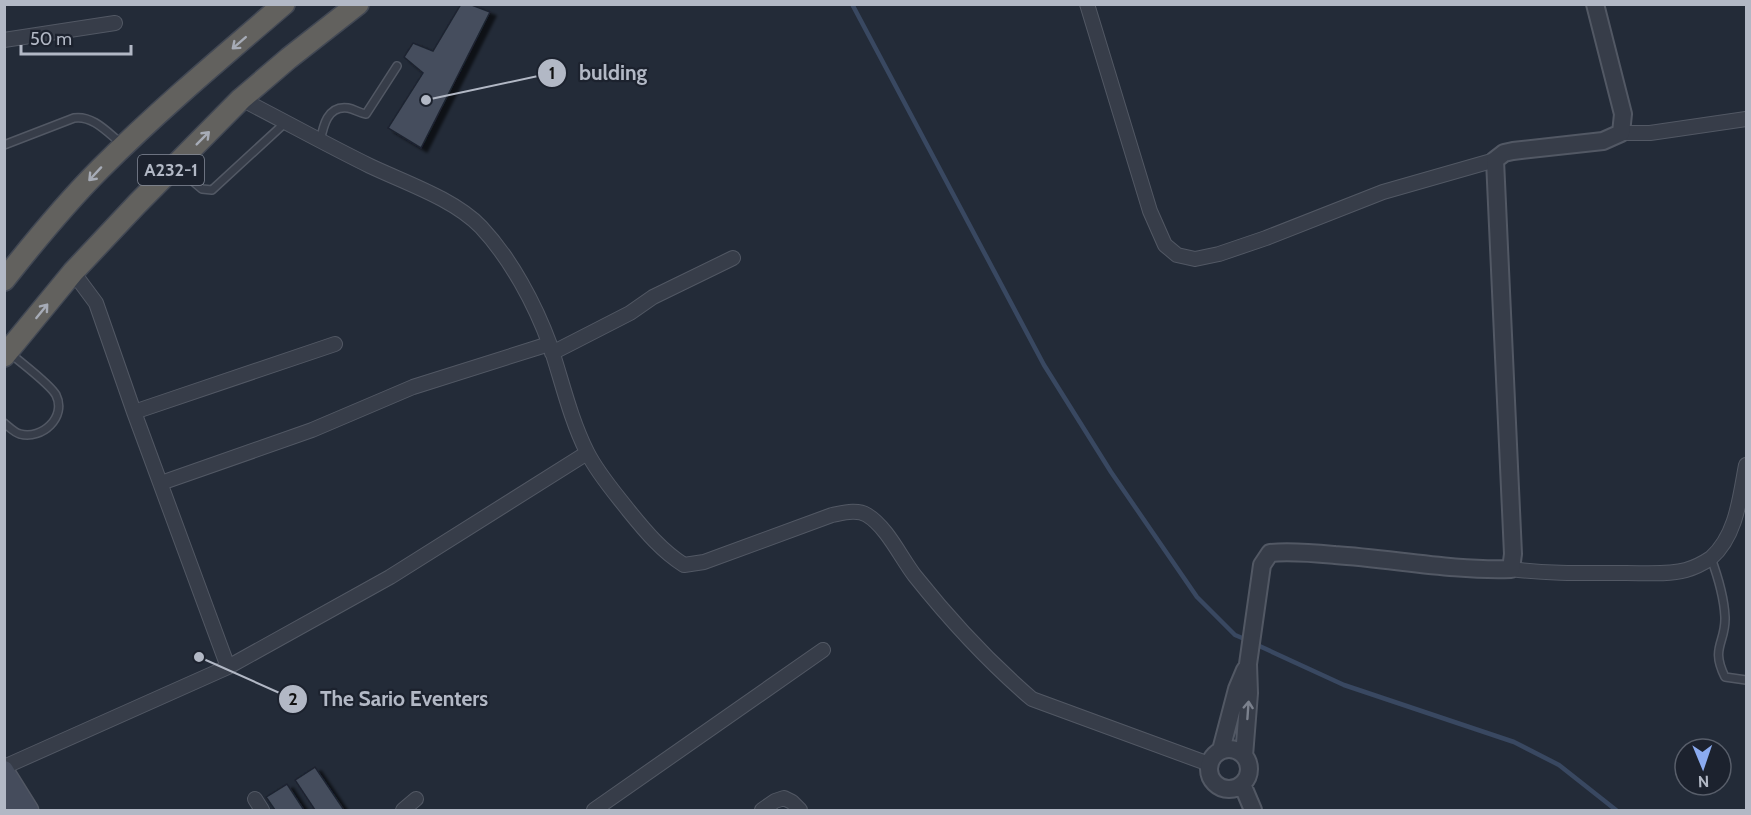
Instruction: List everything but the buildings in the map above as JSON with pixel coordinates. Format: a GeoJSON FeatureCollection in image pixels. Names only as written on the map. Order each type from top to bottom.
{"type":"FeatureCollection","features":[{"type":"Feature","properties":{"kind":"highway","name":"A232-1"},"geometry":{"type":"LineString","coordinates":[[4,280],[99,170],[171,102],[284,4]]}},
{"type":"Feature","properties":{"kind":"highway","name":"A232-1"},"geometry":{"type":"LineString","coordinates":[[7,354],[73,272],[241,99],[358,4]]}},
{"type":"Feature","properties":{"kind":"main road"},"geometry":{"type":"LineString","coordinates":[[4,769],[28,810]]}},
{"type":"Feature","properties":{"kind":"main road"},"geometry":{"type":"LineString","coordinates":[[4,797],[12,810]]}},
{"type":"Feature","properties":{"kind":"street"},"geometry":{"type":"LineString","coordinates":[[1087,4],[1150,211],[1165,245],[1177,255],[1195,259],[1219,254],[1266,238],[1383,192],[1495,160],[1504,153],[1603,141],[1621,133],[1650,133],[1746,119]]}},
{"type":"Feature","properties":{"kind":"street"},"geometry":{"type":"LineString","coordinates":[[1595,4],[1623,114],[1621,133]]}},
{"type":"Feature","properties":{"kind":"street"},"geometry":{"type":"LineString","coordinates":[[4,40],[115,23]]}},
{"type":"Feature","properties":{"kind":"street"},"geometry":{"type":"LineString","coordinates":[[241,99],[320,142],[457,207],[480,226],[514,272],[538,316],[551,349],[570,412],[587,453],[603,478],[646,532],[667,554],[684,565],[704,562],[832,515],[850,512],[866,514],[875,521],[915,576],[965,634],[1032,699],[1209,764]]}},
{"type":"Feature","properties":{"kind":"street"},"geometry":{"type":"LineString","coordinates":[[1495,160],[1513,554],[1511,569]]}},
{"type":"Feature","properties":{"kind":"street"},"geometry":{"type":"LineString","coordinates":[[161,483],[312,430],[413,387],[551,349],[630,313],[653,297],[734,258]]}},
{"type":"Feature","properties":{"kind":"street"},"geometry":{"type":"LineString","coordinates":[[73,272],[96,303],[228,667]]}},
{"type":"Feature","properties":{"kind":"street"},"geometry":{"type":"LineString","coordinates":[[134,412],[335,344]]}},
{"type":"Feature","properties":{"kind":"street"},"geometry":{"type":"LineString","coordinates":[[4,769],[228,667],[390,577],[587,453]]}},
{"type":"Feature","properties":{"kind":"street"},"geometry":{"type":"LineString","coordinates":[[1244,756],[1249,693],[1248,664],[1262,565],[1270,553],[1286,551],[1536,572],[1649,573],[1686,570],[1711,558],[1724,540],[1736,518],[1746,465]]}},
{"type":"Feature","properties":{"kind":"street"},"geometry":{"type":"LineString","coordinates":[[594,810],[823,650]]}},
{"type":"Feature","properties":{"kind":"street"},"geometry":{"type":"LineString","coordinates":[[1221,750],[1237,689],[1248,664]]}},
{"type":"Feature","properties":{"kind":"street"},"geometry":{"type":"LineString","coordinates":[[1233,749],[1248,761],[1249,773],[1242,784],[1231,789],[1218,787],[1210,777],[1209,764],[1215,753],[1221,750],[1233,749]]}},
{"type":"Feature","properties":{"kind":"street"},"geometry":{"type":"LineString","coordinates":[[1242,784],[1253,810]]}},
{"type":"Feature","properties":{"kind":"street"},"geometry":{"type":"LineString","coordinates":[[762,810],[784,798],[800,810]]}},
{"type":"Feature","properties":{"kind":"street"},"geometry":{"type":"LineString","coordinates":[[403,810],[416,799]]}},
{"type":"Feature","properties":{"kind":"lane"},"geometry":{"type":"LineString","coordinates":[[320,142],[324,121],[335,110],[347,108],[366,114],[397,66]]}},
{"type":"Feature","properties":{"kind":"lane"},"geometry":{"type":"LineString","coordinates":[[4,145],[82,117],[90,119],[124,146]]}},
{"type":"Feature","properties":{"kind":"lane"},"geometry":{"type":"LineString","coordinates":[[175,166],[202,189],[212,190],[285,122]]}},
{"type":"Feature","properties":{"kind":"lane"},"geometry":{"type":"LineString","coordinates":[[4,423],[19,434],[34,435],[47,431],[57,414],[59,402],[54,392],[7,354]]}},
{"type":"Feature","properties":{"kind":"lane"},"geometry":{"type":"LineString","coordinates":[[1711,558],[1724,597],[1725,621],[1718,651],[1718,664],[1725,677],[1746,680]]}},
{"type":"Feature","properties":{"kind":"waterway"},"geometry":{"type":"LineString","coordinates":[[852,4],[1044,365],[1111,472],[1197,597],[1235,635],[1247,640]]}},
{"type":"Feature","properties":{"kind":"waterway"},"geometry":{"type":"LineString","coordinates":[[1255,644],[1344,685],[1514,742],[1559,765],[1616,810]]}},
{"type":"Feature","properties":{"kind":"place","name":"bulding"},"geometry":{"type":"Point","coordinates":[426,100]}},
{"type":"Feature","properties":{"kind":"place","name":"The Sario Eventers"},"geometry":{"type":"Point","coordinates":[199,657]}}]}
